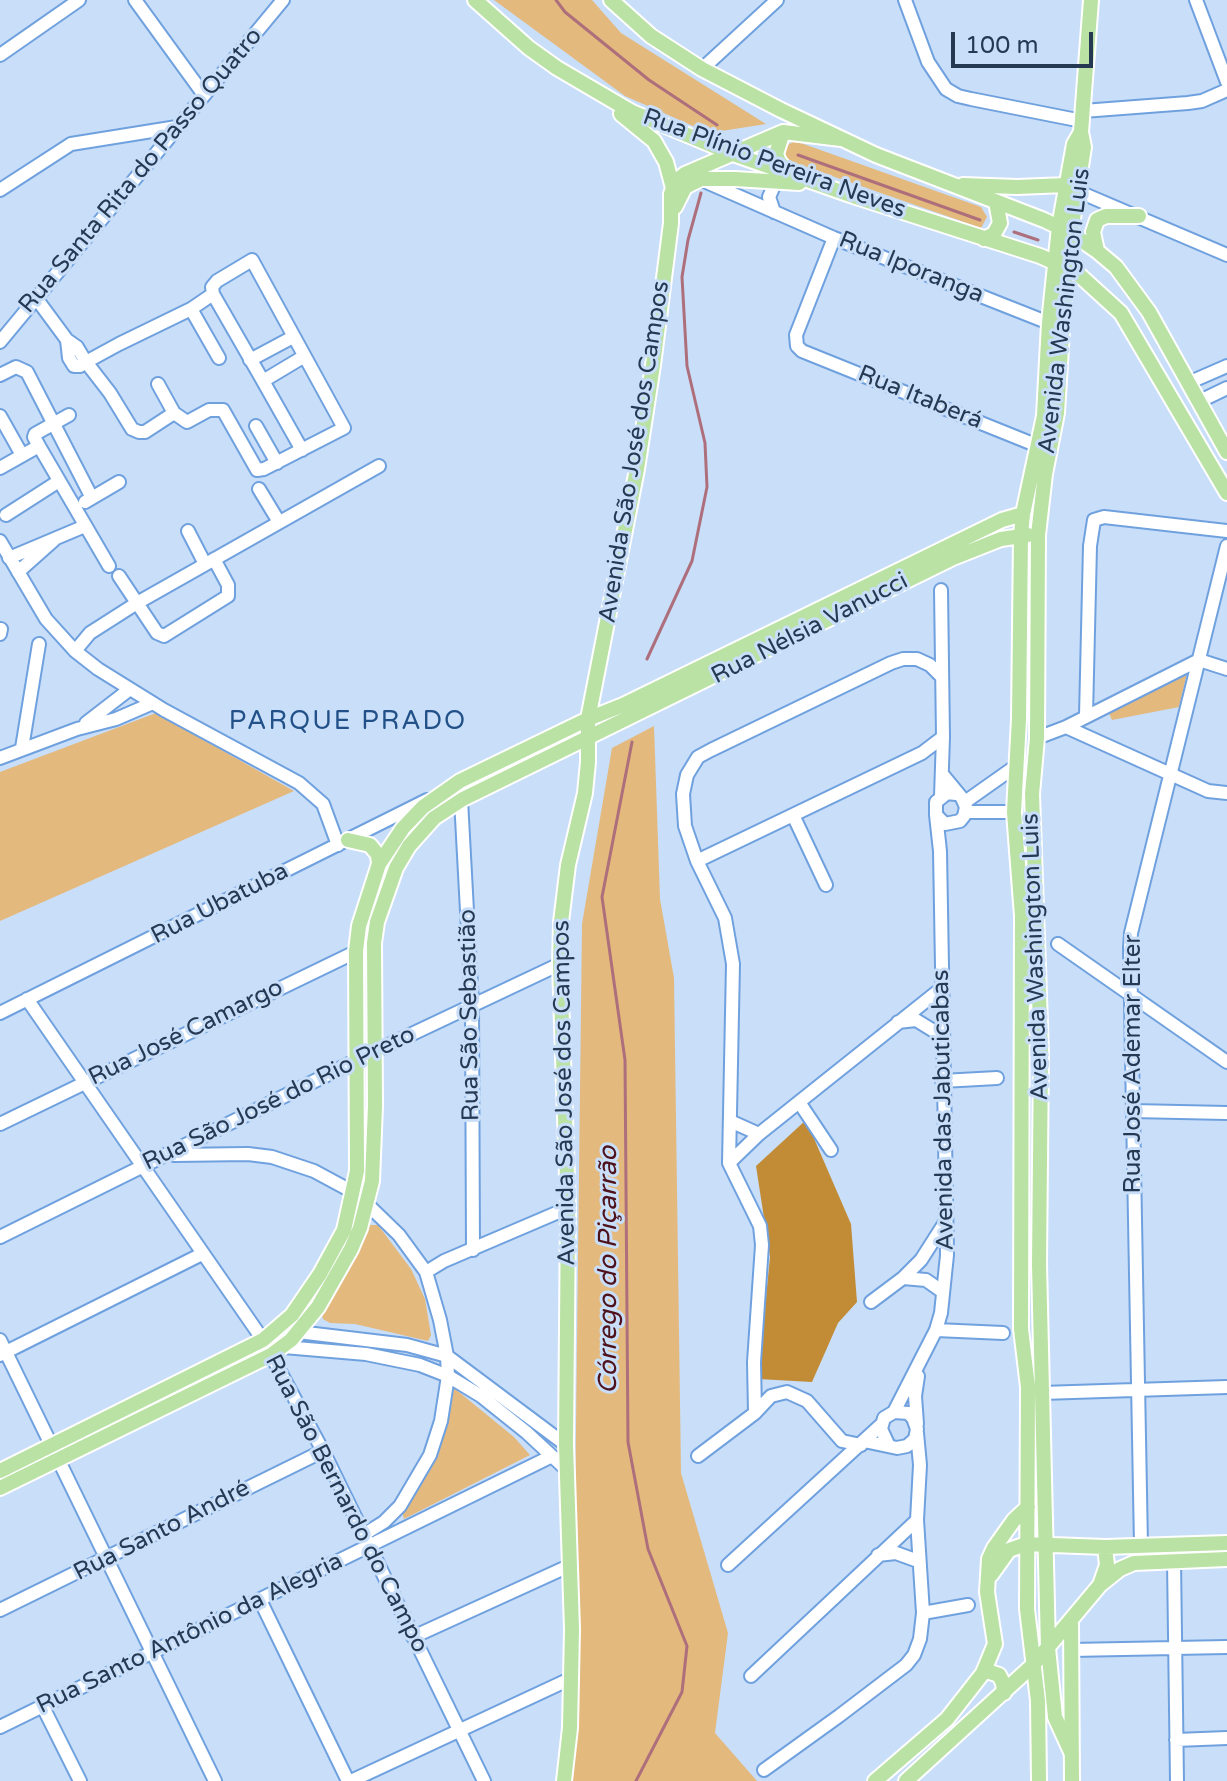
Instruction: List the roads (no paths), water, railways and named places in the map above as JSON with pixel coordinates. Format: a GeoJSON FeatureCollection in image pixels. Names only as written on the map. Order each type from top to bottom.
{"type":"FeatureCollection","features":[{"type":"Feature","properties":{"kind":"main road"},"geometry":{"type":"LineString","coordinates":[[611,0],[651,36],[702,69],[841,139],[1065,230],[1097,251],[1116,267],[1132,288],[1227,452]]}},
{"type":"Feature","properties":{"kind":"main road","name":"Avenida Washington Luis"},"geometry":{"type":"LineString","coordinates":[[1039,1781],[1038,1701],[1027,1609],[1028,1387],[1021,1329],[1022,916],[1014,812],[1019,719],[1021,535],[1045,405],[1049,323],[1072,188],[1074,144],[1082,122],[1091,0]]}},
{"type":"Feature","properties":{"kind":"main road","name":"Rua Plínio Pereira Neves"},"geometry":{"type":"LineString","coordinates":[[476,2],[529,48],[583,85],[632,112],[733,154],[1060,264]]}},
{"type":"Feature","properties":{"kind":"main road"},"geometry":{"type":"LineString","coordinates":[[583,85],[654,141],[666,162],[673,188]]}},
{"type":"Feature","properties":{"kind":"main road"},"geometry":{"type":"LineString","coordinates":[[673,188],[685,174],[783,132],[841,139]]}},
{"type":"Feature","properties":{"kind":"main road"},"geometry":{"type":"LineString","coordinates":[[783,132],[776,154],[791,174]]}},
{"type":"Feature","properties":{"kind":"main road"},"geometry":{"type":"LineString","coordinates":[[701,179],[776,181],[839,191]]}},
{"type":"Feature","properties":{"kind":"main road","name":"Avenida São José dos Campos"},"geometry":{"type":"LineString","coordinates":[[671,223],[681,192],[701,179]]}},
{"type":"Feature","properties":{"kind":"main road"},"geometry":{"type":"LineString","coordinates":[[941,182],[993,187],[1072,188]]}},
{"type":"Feature","properties":{"kind":"main road","name":"Avenida São José dos Campos"},"geometry":{"type":"LineString","coordinates":[[564,1781],[572,1678],[566,1445],[568,1208],[561,922],[568,865],[585,793],[588,719],[637,469],[671,223],[673,188]]}},
{"type":"Feature","properties":{"kind":"main road"},"geometry":{"type":"LineString","coordinates":[[984,239],[994,234],[1000,223],[996,202]]}},
{"type":"Feature","properties":{"kind":"main road"},"geometry":{"type":"LineString","coordinates":[[1097,251],[1093,232],[1097,220],[1106,216],[1139,216]]}},
{"type":"Feature","properties":{"kind":"main road"},"geometry":{"type":"LineString","coordinates":[[1060,264],[1098,290],[1121,313],[1227,493]]}},
{"type":"Feature","properties":{"kind":"main road","name":"Avenida Washington Luis"},"geometry":{"type":"LineString","coordinates":[[1060,264],[1057,413],[1045,474],[1038,535],[1037,738],[1032,794],[1041,1053],[1039,1264],[1048,1648],[1055,1717],[1072,1754],[1072,1781]]}},
{"type":"Feature","properties":{"kind":"main road"},"geometry":{"type":"LineString","coordinates":[[1169,395],[1182,405],[1198,402]]}},
{"type":"Feature","properties":{"kind":"main road","name":"Rua Nélsia Vanucci"},"geometry":{"type":"LineString","coordinates":[[0,1471],[263,1340],[292,1315],[320,1274],[344,1230],[353,1192],[358,1139],[356,951],[365,903],[379,864],[411,817],[460,781],[1002,520],[1023,514]]}},
{"type":"Feature","properties":{"kind":"main road","name":"Rua Nélsia Vanucci"},"geometry":{"type":"LineString","coordinates":[[278,1351],[318,1307],[355,1239],[367,1204],[373,1152],[374,943],[382,903],[409,846],[434,818],[463,799],[953,558],[1021,535],[1038,535]]}},
{"type":"Feature","properties":{"kind":"main road"},"geometry":{"type":"LineString","coordinates":[[988,544],[1008,547],[1021,557]]}},
{"type":"Feature","properties":{"kind":"main road"},"geometry":{"type":"LineString","coordinates":[[593,691],[606,700],[623,705]]}},
{"type":"Feature","properties":{"kind":"main road"},"geometry":{"type":"LineString","coordinates":[[1019,719],[1028,716],[1036,721]]}},
{"type":"Feature","properties":{"kind":"main road"},"geometry":{"type":"LineString","coordinates":[[1014,812],[1024,810],[1032,794]]}},
{"type":"Feature","properties":{"kind":"main road"},"geometry":{"type":"LineString","coordinates":[[343,842],[370,845],[378,855],[379,864]]}},
{"type":"Feature","properties":{"kind":"main road"},"geometry":{"type":"LineString","coordinates":[[0,1488],[278,1351]]}},
{"type":"Feature","properties":{"kind":"main road"},"geometry":{"type":"LineString","coordinates":[[875,1781],[947,1719],[983,1673],[995,1644],[987,1571],[994,1548],[1014,1520],[1028,1507]]}},
{"type":"Feature","properties":{"kind":"main road"},"geometry":{"type":"LineString","coordinates":[[988,1583],[993,1569],[1003,1556],[1015,1546],[1026,1544],[1105,1547],[1227,1543]]}},
{"type":"Feature","properties":{"kind":"main road"},"geometry":{"type":"LineString","coordinates":[[1100,1585],[1107,1561],[1105,1547]]}},
{"type":"Feature","properties":{"kind":"main road"},"geometry":{"type":"LineString","coordinates":[[906,1781],[1033,1665],[1100,1585],[1120,1569],[1134,1563],[1227,1559]]}},
{"type":"Feature","properties":{"kind":"main road"},"geometry":{"type":"LineString","coordinates":[[1026,1565],[1034,1625],[1040,1630],[1048,1628]]}},
{"type":"Feature","properties":{"kind":"main road"},"geometry":{"type":"LineString","coordinates":[[1071,1620],[1072,1754]]}},
{"type":"Feature","properties":{"kind":"main road"},"geometry":{"type":"LineString","coordinates":[[983,1673],[987,1671],[999,1675],[1005,1692]]}},
{"type":"Feature","properties":{"kind":"main road"},"geometry":{"type":"LineString","coordinates":[[1005,1692],[1020,1690],[1038,1701]]}},
{"type":"Feature","properties":{"kind":"street"},"geometry":{"type":"LineString","coordinates":[[0,55],[79,0]]}},
{"type":"Feature","properties":{"kind":"street"},"geometry":{"type":"LineString","coordinates":[[135,0],[204,95]]}},
{"type":"Feature","properties":{"kind":"street","name":"Rua Santa Rita do Passo Quatro"},"geometry":{"type":"LineString","coordinates":[[0,342],[283,0]]}},
{"type":"Feature","properties":{"kind":"street"},"geometry":{"type":"LineString","coordinates":[[702,69],[777,0]]}},
{"type":"Feature","properties":{"kind":"street"},"geometry":{"type":"LineString","coordinates":[[905,0],[928,62],[946,89],[958,96],[1082,122],[1202,101],[1227,90]]}},
{"type":"Feature","properties":{"kind":"street"},"geometry":{"type":"LineString","coordinates":[[1196,0],[1227,82]]}},
{"type":"Feature","properties":{"kind":"street"},"geometry":{"type":"LineString","coordinates":[[0,190],[71,144],[177,127]]}},
{"type":"Feature","properties":{"kind":"street","name":"Rua Iporanga"},"geometry":{"type":"LineString","coordinates":[[701,179],[834,238],[1049,323]]}},
{"type":"Feature","properties":{"kind":"street"},"geometry":{"type":"LineString","coordinates":[[774,212],[769,197],[776,181]]}},
{"type":"Feature","properties":{"kind":"street"},"geometry":{"type":"LineString","coordinates":[[1072,188],[1227,255]]}},
{"type":"Feature","properties":{"kind":"street","name":"Rua Itaberá"},"geometry":{"type":"LineString","coordinates":[[834,238],[796,335],[796,342],[802,351],[1038,446]]}},
{"type":"Feature","properties":{"kind":"street"},"geometry":{"type":"LineString","coordinates":[[158,384],[174,413],[187,422],[209,410],[223,410],[257,470],[277,463],[302,450],[344,428],[252,260],[217,281],[212,287],[213,294],[302,450]]}},
{"type":"Feature","properties":{"kind":"street"},"geometry":{"type":"LineString","coordinates":[[67,340],[72,365],[80,366],[191,309],[213,294]]}},
{"type":"Feature","properties":{"kind":"street"},"geometry":{"type":"LineString","coordinates":[[36,298],[67,340],[77,347],[132,429],[145,432],[174,413]]}},
{"type":"Feature","properties":{"kind":"street"},"geometry":{"type":"LineString","coordinates":[[191,309],[219,358]]}},
{"type":"Feature","properties":{"kind":"street"},"geometry":{"type":"LineString","coordinates":[[250,360],[293,337]]}},
{"type":"Feature","properties":{"kind":"street"},"geometry":{"type":"LineString","coordinates":[[263,381],[303,357]]}},
{"type":"Feature","properties":{"kind":"street"},"geometry":{"type":"LineString","coordinates":[[1188,383],[1227,366]]}},
{"type":"Feature","properties":{"kind":"street"},"geometry":{"type":"LineString","coordinates":[[0,375],[16,367],[24,369],[92,498]]}},
{"type":"Feature","properties":{"kind":"street"},"geometry":{"type":"LineString","coordinates":[[1198,402],[1227,388]]}},
{"type":"Feature","properties":{"kind":"street"},"geometry":{"type":"LineString","coordinates":[[69,415],[34,437],[109,566]]}},
{"type":"Feature","properties":{"kind":"street"},"geometry":{"type":"LineString","coordinates":[[0,416],[22,455]]}},
{"type":"Feature","properties":{"kind":"street"},"geometry":{"type":"LineString","coordinates":[[256,426],[277,463]]}},
{"type":"Feature","properties":{"kind":"street"},"geometry":{"type":"LineString","coordinates":[[0,468],[39,446]]}},
{"type":"Feature","properties":{"kind":"street"},"geometry":{"type":"LineString","coordinates":[[79,655],[104,625],[137,603],[379,466]]}},
{"type":"Feature","properties":{"kind":"street"},"geometry":{"type":"LineString","coordinates":[[6,515],[59,481]]}},
{"type":"Feature","properties":{"kind":"street"},"geometry":{"type":"LineString","coordinates":[[76,508],[119,482]]}},
{"type":"Feature","properties":{"kind":"street"},"geometry":{"type":"LineString","coordinates":[[259,489],[279,522]]}},
{"type":"Feature","properties":{"kind":"street"},"geometry":{"type":"LineString","coordinates":[[1086,716],[1091,525],[1098,517],[1227,531]]}},
{"type":"Feature","properties":{"kind":"street"},"geometry":{"type":"LineString","coordinates":[[9,558],[85,526]]}},
{"type":"Feature","properties":{"kind":"street"},"geometry":{"type":"LineString","coordinates":[[119,576],[157,633],[169,635],[228,596],[228,585],[188,531]]}},
{"type":"Feature","properties":{"kind":"street"},"geometry":{"type":"LineString","coordinates":[[18,572],[54,540]]}},
{"type":"Feature","properties":{"kind":"street"},"geometry":{"type":"LineString","coordinates":[[0,541],[46,619],[79,655],[153,703],[299,783],[323,804],[343,842]]}},
{"type":"Feature","properties":{"kind":"street","name":"Rua José Ademar Elter"},"geometry":{"type":"LineString","coordinates":[[1141,1545],[1129,992],[1131,933],[1227,546]]}},
{"type":"Feature","properties":{"kind":"street"},"geometry":{"type":"LineString","coordinates":[[941,590],[943,770],[941,796],[934,807],[936,815],[945,824],[956,824]]}},
{"type":"Feature","properties":{"kind":"street"},"geometry":{"type":"LineString","coordinates":[[22,748],[39,644]]}},
{"type":"Feature","properties":{"kind":"street"},"geometry":{"type":"LineString","coordinates":[[917,659],[940,645]]}},
{"type":"Feature","properties":{"kind":"street"},"geometry":{"type":"LineString","coordinates":[[755,1413],[754,1362],[762,1245],[760,1226],[729,1163],[733,964],[725,918],[697,861],[685,826],[683,794],[687,775],[698,757],[877,669],[903,659],[917,659],[930,665],[941,676]]}},
{"type":"Feature","properties":{"kind":"street"},"geometry":{"type":"LineString","coordinates":[[1037,738],[1066,727],[1199,660],[1227,669]]}},
{"type":"Feature","properties":{"kind":"street"},"geometry":{"type":"LineString","coordinates":[[77,729],[130,689]]}},
{"type":"Feature","properties":{"kind":"street"},"geometry":{"type":"LineString","coordinates":[[0,758],[77,729],[116,719],[153,703]]}},
{"type":"Feature","properties":{"kind":"street"},"geometry":{"type":"LineString","coordinates":[[1066,727],[1208,791],[1227,793]]}},
{"type":"Feature","properties":{"kind":"street"},"geometry":{"type":"LineString","coordinates":[[697,861],[922,753],[943,737]]}},
{"type":"Feature","properties":{"kind":"street"},"geometry":{"type":"LineString","coordinates":[[922,753],[943,770],[962,803]]}},
{"type":"Feature","properties":{"kind":"street"},"geometry":{"type":"LineString","coordinates":[[940,851],[956,824],[962,803],[1016,766]]}},
{"type":"Feature","properties":{"kind":"street","name":"Rua São Sebastião"},"geometry":{"type":"LineString","coordinates":[[460,781],[472,1004],[473,1250]]}},
{"type":"Feature","properties":{"kind":"street","name":"Rua Ubatuba"},"geometry":{"type":"LineString","coordinates":[[0,1013],[440,793]]}},
{"type":"Feature","properties":{"kind":"street"},"geometry":{"type":"LineString","coordinates":[[941,796],[1014,812]]}},
{"type":"Feature","properties":{"kind":"street"},"geometry":{"type":"LineString","coordinates":[[793,815],[826,885]]}},
{"type":"Feature","properties":{"kind":"street","name":"Avenida das Jabuticabas"},"geometry":{"type":"LineString","coordinates":[[920,1365],[936,1330],[947,1255],[940,851],[936,815]]}},
{"type":"Feature","properties":{"kind":"street","name":"Rua José Camargo"},"geometry":{"type":"LineString","coordinates":[[0,1124],[374,943]]}},
{"type":"Feature","properties":{"kind":"street"},"geometry":{"type":"LineString","coordinates":[[1058,944],[1227,1062]]}},
{"type":"Feature","properties":{"kind":"street","name":"Rua São José do Rio Preto"},"geometry":{"type":"LineString","coordinates":[[0,1237],[357,1060],[560,964]]}},
{"type":"Feature","properties":{"kind":"street"},"geometry":{"type":"LineString","coordinates":[[729,1163],[759,1134],[942,988]]}},
{"type":"Feature","properties":{"kind":"street","name":"Rua São Bernardo do Campo"},"geometry":{"type":"LineString","coordinates":[[27,999],[263,1340],[278,1351],[365,1541],[484,1781]]}},
{"type":"Feature","properties":{"kind":"street"},"geometry":{"type":"LineString","coordinates":[[898,1022],[916,1020],[942,1036]]}},
{"type":"Feature","properties":{"kind":"street"},"geometry":{"type":"LineString","coordinates":[[942,1081],[997,1078]]}},
{"type":"Feature","properties":{"kind":"street"},"geometry":{"type":"LineString","coordinates":[[799,1102],[831,1150]]}},
{"type":"Feature","properties":{"kind":"street"},"geometry":{"type":"LineString","coordinates":[[1132,1111],[1227,1113]]}},
{"type":"Feature","properties":{"kind":"street"},"geometry":{"type":"LineString","coordinates":[[730,1121],[759,1134]]}},
{"type":"Feature","properties":{"kind":"street"},"geometry":{"type":"LineString","coordinates":[[167,1156],[204,1153],[272,1157],[314,1171],[353,1192],[367,1204],[399,1235],[426,1272],[447,1356],[448,1376],[436,1440],[400,1506],[365,1541]]}},
{"type":"Feature","properties":{"kind":"street"},"geometry":{"type":"LineString","coordinates":[[426,1272],[444,1261],[568,1208]]}},
{"type":"Feature","properties":{"kind":"street"},"geometry":{"type":"LineString","coordinates":[[871,1302],[903,1278],[932,1247],[945,1221]]}},
{"type":"Feature","properties":{"kind":"street"},"geometry":{"type":"LineString","coordinates":[[202,1254],[2,1349],[215,1781]]}},
{"type":"Feature","properties":{"kind":"street"},"geometry":{"type":"LineString","coordinates":[[903,1278],[926,1280],[943,1292]]}},
{"type":"Feature","properties":{"kind":"street"},"geometry":{"type":"LineString","coordinates":[[936,1330],[1003,1333]]}},
{"type":"Feature","properties":{"kind":"street"},"geometry":{"type":"LineString","coordinates":[[298,1332],[407,1345],[447,1356],[566,1445]]}},
{"type":"Feature","properties":{"kind":"street"},"geometry":{"type":"LineString","coordinates":[[278,1351],[366,1354],[420,1365],[448,1376],[481,1396],[567,1470]]}},
{"type":"Feature","properties":{"kind":"street"},"geometry":{"type":"LineString","coordinates":[[728,1565],[894,1412],[920,1365]]}},
{"type":"Feature","properties":{"kind":"street"},"geometry":{"type":"LineString","coordinates":[[764,1770],[906,1665],[918,1646],[923,1613],[918,1561],[920,1465],[915,1396],[920,1365]]}},
{"type":"Feature","properties":{"kind":"street"},"geometry":{"type":"LineString","coordinates":[[1042,1393],[1227,1387]]}},
{"type":"Feature","properties":{"kind":"street"},"geometry":{"type":"LineString","coordinates":[[698,1456],[755,1413],[771,1396],[787,1392],[807,1401],[842,1441],[844,1461]]}},
{"type":"Feature","properties":{"kind":"street"},"geometry":{"type":"LineString","coordinates":[[842,1441],[894,1446],[912,1443],[917,1429],[908,1413],[894,1412]]}},
{"type":"Feature","properties":{"kind":"street"},"geometry":{"type":"LineString","coordinates":[[882,1424],[881,1435],[920,1465]]}},
{"type":"Feature","properties":{"kind":"street","name":"Rua Santo André"},"geometry":{"type":"LineString","coordinates":[[0,1610],[323,1451]]}},
{"type":"Feature","properties":{"kind":"street","name":"Rua Santo Antônio da Alegria"},"geometry":{"type":"LineString","coordinates":[[6,1725],[260,1600],[365,1541],[552,1456]]}},
{"type":"Feature","properties":{"kind":"street"},"geometry":{"type":"LineString","coordinates":[[751,1676],[917,1520]]}},
{"type":"Feature","properties":{"kind":"street"},"geometry":{"type":"LineString","coordinates":[[878,1555],[896,1553],[918,1561]]}},
{"type":"Feature","properties":{"kind":"street"},"geometry":{"type":"LineString","coordinates":[[1174,1561],[1177,1781]]}},
{"type":"Feature","properties":{"kind":"street"},"geometry":{"type":"LineString","coordinates":[[413,1637],[571,1565]]}},
{"type":"Feature","properties":{"kind":"street"},"geometry":{"type":"LineString","coordinates":[[260,1600],[349,1781],[572,1678]]}},
{"type":"Feature","properties":{"kind":"street"},"geometry":{"type":"LineString","coordinates":[[923,1613],[968,1605]]}},
{"type":"Feature","properties":{"kind":"street"},"geometry":{"type":"LineString","coordinates":[[1071,1650],[1227,1647]]}},
{"type":"Feature","properties":{"kind":"street"},"geometry":{"type":"LineString","coordinates":[[43,1707],[80,1781]]}},
{"type":"Feature","properties":{"kind":"street"},"geometry":{"type":"LineString","coordinates":[[0,1737],[6,1725]]}},
{"type":"Feature","properties":{"kind":"street"},"geometry":{"type":"LineString","coordinates":[[1176,1740],[1227,1738]]}},
{"type":"Feature","properties":{"kind":"waterway","name":"Córrego do Piçarrão"},"geometry":{"type":"LineString","coordinates":[[556,0],[565,12],[649,80],[717,125]]}},
{"type":"Feature","properties":{"kind":"waterway"},"geometry":{"type":"LineString","coordinates":[[798,155],[980,220]]}},
{"type":"Feature","properties":{"kind":"waterway","name":"Córrego do Piçarrão"},"geometry":{"type":"LineString","coordinates":[[647,659],[692,561],[707,487],[705,443],[687,366],[682,277],[701,193]]}},
{"type":"Feature","properties":{"kind":"waterway"},"geometry":{"type":"LineString","coordinates":[[1014,232],[1038,240]]}},
{"type":"Feature","properties":{"kind":"waterway","name":"Córrego do Piçarrão"},"geometry":{"type":"LineString","coordinates":[[632,742],[602,897],[625,1060],[628,1442],[648,1549],[687,1646],[682,1692],[636,1781]]}},
{"type":"Feature","properties":{"kind":"district","name":"PARQUE PRADO"},"geometry":{"type":"Point","coordinates":[348,722]}}]}
